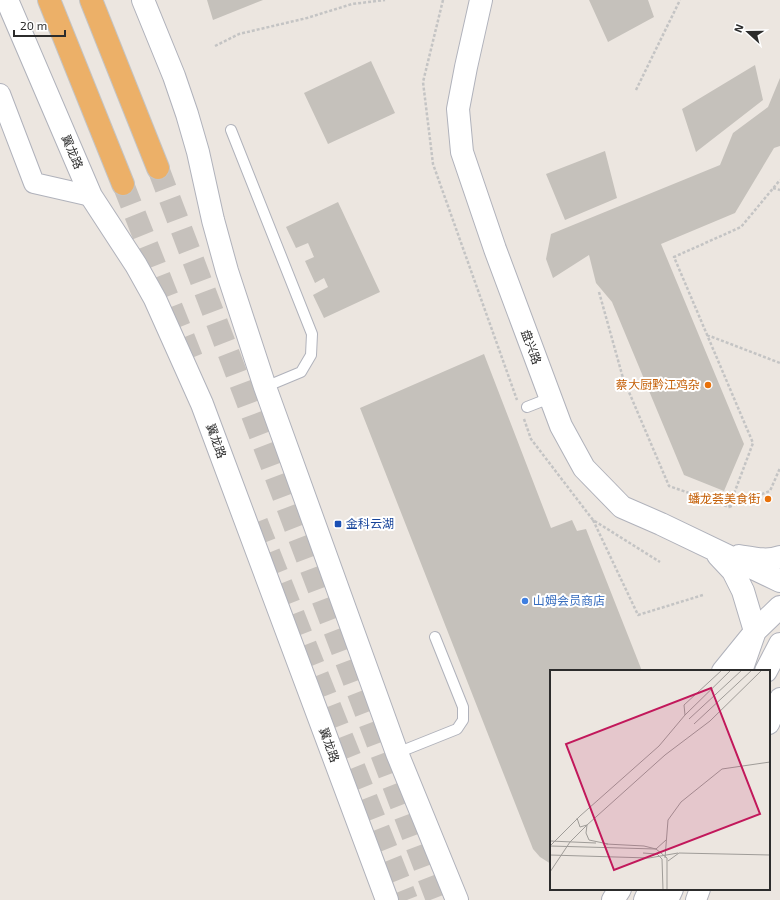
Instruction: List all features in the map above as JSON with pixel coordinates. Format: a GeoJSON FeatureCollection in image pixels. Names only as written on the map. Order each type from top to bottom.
{"type":"FeatureCollection","features":[{"type":"Feature","properties":{"kind":"highway"},"geometry":{"type":"LineString","coordinates":[[48,0],[123,184]]}},
{"type":"Feature","properties":{"kind":"highway"},"geometry":{"type":"LineString","coordinates":[[91,0],[158,168]]}},
{"type":"Feature","properties":{"kind":"main road","name":"翼龙路"},"geometry":{"type":"LineString","coordinates":[[7,0],[91,196],[136,265],[155,299],[202,404],[387,900]]}},
{"type":"Feature","properties":{"kind":"main road"},"geometry":{"type":"LineString","coordinates":[[143,0],[174,76],[187,114],[198,152],[213,220],[225,264],[265,387],[397,753],[457,900]]}},
{"type":"Feature","properties":{"kind":"main road","name":"盘兴路"},"geometry":{"type":"LineString","coordinates":[[481,0],[458,109],[462,152],[495,249],[561,426],[584,468],[622,507],[780,581]]}},
{"type":"Feature","properties":{"kind":"main road"},"geometry":{"type":"LineString","coordinates":[[715,551],[758,559],[780,557]]}},
{"type":"Feature","properties":{"kind":"main road"},"geometry":{"type":"LineString","coordinates":[[715,551],[733,571],[743,591],[755,630]]}},
{"type":"Feature","properties":{"kind":"main road"},"geometry":{"type":"LineString","coordinates":[[741,670],[755,630],[780,608]]}},
{"type":"Feature","properties":{"kind":"main road"},"geometry":{"type":"LineString","coordinates":[[767,670],[780,644]]}},
{"type":"Feature","properties":{"kind":"main road"},"geometry":{"type":"LineString","coordinates":[[613,900],[620,890]]}},
{"type":"Feature","properties":{"kind":"main road"},"geometry":{"type":"LineString","coordinates":[[645,900],[650,890]]}},
{"type":"Feature","properties":{"kind":"main road"},"geometry":{"type":"LineString","coordinates":[[667,900],[672,890]]}},
{"type":"Feature","properties":{"kind":"street"},"geometry":{"type":"LineString","coordinates":[[0,94],[34,183],[91,196]]}},
{"type":"Feature","properties":{"kind":"street"},"geometry":{"type":"LineString","coordinates":[[723,670],[755,630]]}},
{"type":"Feature","properties":{"kind":"street"},"geometry":{"type":"LineString","coordinates":[[770,722],[780,698]]}},
{"type":"Feature","properties":{"kind":"street"},"geometry":{"type":"LineString","coordinates":[[617,900],[621,890]]}},
{"type":"Feature","properties":{"kind":"street"},"geometry":{"type":"LineString","coordinates":[[696,900],[700,890]]}},
{"type":"Feature","properties":{"kind":"lane"},"geometry":{"type":"LineString","coordinates":[[231,130],[312,334],[311,356],[301,372],[265,387]]}},
{"type":"Feature","properties":{"kind":"lane"},"geometry":{"type":"LineString","coordinates":[[527,407],[550,398]]}},
{"type":"Feature","properties":{"kind":"lane"},"geometry":{"type":"LineString","coordinates":[[397,753],[457,729],[463,720],[463,706],[435,637]]}},
{"type":"Feature","properties":{"kind":"path"},"geometry":{"type":"LineString","coordinates":[[215,46],[239,34],[307,18],[352,4],[385,0]]}},
{"type":"Feature","properties":{"kind":"path"},"geometry":{"type":"LineString","coordinates":[[636,90],[680,0]]}},
{"type":"Feature","properties":{"kind":"path"},"geometry":{"type":"LineString","coordinates":[[729,507],[753,443],[674,257],[741,226],[780,180]]}},
{"type":"Feature","properties":{"kind":"path"},"geometry":{"type":"LineString","coordinates":[[773,188],[780,190]]}},
{"type":"Feature","properties":{"kind":"path"},"geometry":{"type":"LineString","coordinates":[[599,292],[623,378],[669,486],[729,507],[770,491],[780,468]]}},
{"type":"Feature","properties":{"kind":"path"},"geometry":{"type":"LineString","coordinates":[[707,334],[780,362]]}},
{"type":"Feature","properties":{"kind":"path"},"geometry":{"type":"LineString","coordinates":[[593,520],[638,616],[703,595]]}},
{"type":"Feature","properties":{"kind":"building"},"geometry":{"type":"Polygon","coordinates":[[[207,0],[263,0],[213,20],[207,0]]]}},
{"type":"Feature","properties":{"kind":"building"},"geometry":{"type":"Polygon","coordinates":[[[589,0],[648,0],[654,17],[608,42],[589,0]]]}},
{"type":"Feature","properties":{"kind":"building"},"geometry":{"type":"Polygon","coordinates":[[[371,61],[395,113],[328,144],[304,93],[371,61]]]}},
{"type":"Feature","properties":{"kind":"building"},"geometry":{"type":"Polygon","coordinates":[[[755,65],[763,100],[696,152],[682,109],[755,65]]]}},
{"type":"Feature","properties":{"kind":"building"},"geometry":{"type":"Polygon","coordinates":[[[780,78],[780,146],[774,148],[735,213],[661,244],[744,444],[724,491],[684,475],[612,302],[596,283],[589,255],[553,278],[546,259],[551,234],[720,165],[733,133],[768,107],[780,78]]]}},
{"type":"Feature","properties":{"kind":"building"},"geometry":{"type":"Polygon","coordinates":[[[605,151],[617,198],[565,220],[546,174],[605,151]]]}},
{"type":"Feature","properties":{"kind":"building"},"geometry":{"type":"Polygon","coordinates":[[[338,202],[380,292],[324,318],[313,295],[328,287],[324,278],[315,283],[305,261],[314,257],[308,243],[296,248],[286,227],[338,202]]]}},
{"type":"Feature","properties":{"kind":"building","name":"山姆会员商店"},"geometry":{"type":"Polygon","coordinates":[[[484,354],[551,528],[572,520],[577,531],[586,529],[642,670],[550,670],[550,863],[540,857],[533,849],[360,408],[484,354]]]}},
{"type":"Feature","properties":{"kind":"tunnel"},"geometry":{"type":"LineString","coordinates":[[158,168],[437,900]]}},
{"type":"Feature","properties":{"kind":"tunnel"},"geometry":{"type":"LineString","coordinates":[[123,184],[192,358]]}},
{"type":"Feature","properties":{"kind":"tunnel"},"geometry":{"type":"LineString","coordinates":[[257,522],[407,900]]}},
{"type":"Feature","properties":{"kind":"place","name":"蔡大厨黔江鸡杂"},"geometry":{"type":"Point","coordinates":[708,385]}},
{"type":"Feature","properties":{"kind":"place","name":"蟠龙荟美食街"},"geometry":{"type":"Point","coordinates":[768,499]}},
{"type":"Feature","properties":{"kind":"place","name":"金科云湖"},"geometry":{"type":"Point","coordinates":[338,524]}},
{"type":"Feature","properties":{"kind":"place","name":"山姆会员商店"},"geometry":{"type":"Point","coordinates":[525,601]}}]}
